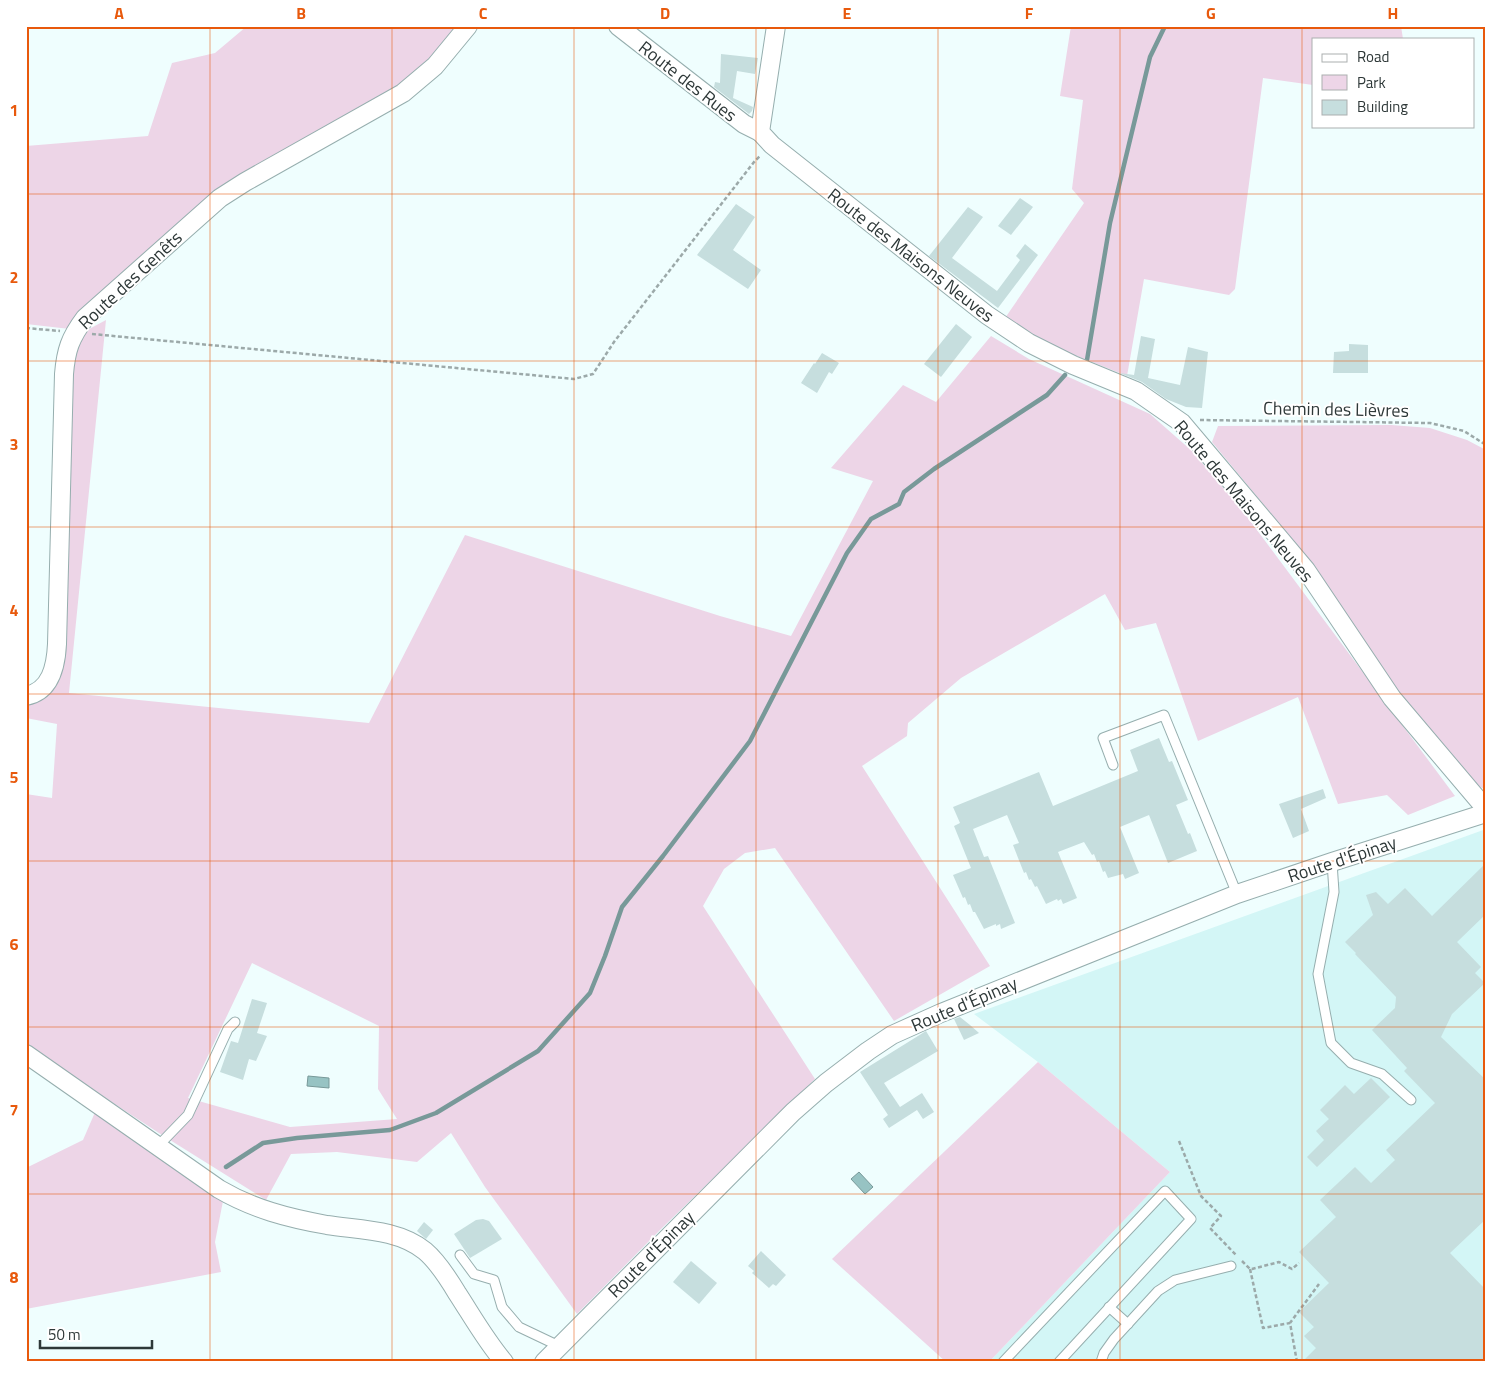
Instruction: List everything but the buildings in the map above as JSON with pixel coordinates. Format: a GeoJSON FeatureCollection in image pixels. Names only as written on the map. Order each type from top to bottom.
{"type":"FeatureCollection","features":[{"type":"Feature","properties":{"kind":"street","name":"Route des Genêts"},"geometry":{"type":"LineString","coordinates":[[26,696],[40,690],[52,675],[55,666],[64,374],[68,348],[74,332],[85,318],[220,198],[244,182],[278,165],[403,93],[435,66],[468,26]]}},
{"type":"Feature","properties":{"kind":"street","name":"Route des Rues"},"geometry":{"type":"LineString","coordinates":[[618,26],[744,124],[760,132]]}},
{"type":"Feature","properties":{"kind":"street"},"geometry":{"type":"LineString","coordinates":[[760,132],[776,26]]}},
{"type":"Feature","properties":{"kind":"street","name":"Route des Maisons Neuves"},"geometry":{"type":"LineString","coordinates":[[760,132],[772,145],[987,316],[1029,343],[1073,365],[1136,391],[1182,423],[1306,570],[1392,698],[1486,809]]}},
{"type":"Feature","properties":{"kind":"street","name":"Route d'Épinay"},"geometry":{"type":"LineString","coordinates":[[544,1362],[794,1112],[826,1082],[892,1035],[941,1013],[1237,894],[1486,813]]}},
{"type":"Feature","properties":{"kind":"street"},"geometry":{"type":"LineString","coordinates":[[26,1054],[240,1201],[256,1208],[326,1225],[382,1233],[415,1244],[426,1252],[442,1270],[504,1362]]}},
{"type":"Feature","properties":{"kind":"lane"},"geometry":{"type":"LineString","coordinates":[[1113,765],[1103,738],[1164,715],[1237,894]]}},
{"type":"Feature","properties":{"kind":"lane"},"geometry":{"type":"LineString","coordinates":[[1332,862],[1334,892],[1318,974],[1331,1043],[1351,1063],[1382,1074],[1411,1100]]}},
{"type":"Feature","properties":{"kind":"lane"},"geometry":{"type":"LineString","coordinates":[[159,1145],[188,1116],[228,1029],[235,1022]]}},
{"type":"Feature","properties":{"kind":"lane"},"geometry":{"type":"LineString","coordinates":[[1003,1362],[1165,1191],[1191,1219],[1059,1362]]}},
{"type":"Feature","properties":{"kind":"lane"},"geometry":{"type":"LineString","coordinates":[[460,1255],[474,1274],[494,1280],[502,1308],[519,1328],[559,1346]]}},
{"type":"Feature","properties":{"kind":"lane"},"geometry":{"type":"LineString","coordinates":[[1101,1362],[1109,1346],[1158,1291],[1175,1280],[1230,1266]]}},
{"type":"Feature","properties":{"kind":"lane"},"geometry":{"type":"LineString","coordinates":[[1109,1307],[1128,1324]]}},
{"type":"Feature","properties":{"kind":"path"},"geometry":{"type":"LineString","coordinates":[[26,328],[574,379],[593,374],[614,342],[754,162],[772,145]]}},
{"type":"Feature","properties":{"kind":"path","name":"Chemin des Lièvres"},"geometry":{"type":"LineString","coordinates":[[1182,423],[1206,420],[1430,423],[1464,431],[1486,445]]}},
{"type":"Feature","properties":{"kind":"path"},"geometry":{"type":"LineString","coordinates":[[1179,1141],[1201,1196],[1221,1216],[1210,1228],[1250,1268],[1263,1328],[1290,1323],[1319,1284]]}},
{"type":"Feature","properties":{"kind":"path"},"geometry":{"type":"LineString","coordinates":[[1250,1268],[1279,1262],[1292,1269],[1299,1262]]}},
{"type":"Feature","properties":{"kind":"path"},"geometry":{"type":"LineString","coordinates":[[1290,1323],[1297,1362]]}},
{"type":"Feature","properties":{"kind":"shaded area"},"geometry":{"type":"Polygon","coordinates":[[[1486,829],[1486,1362],[989,1362],[1170,1172],[1038,1062],[974,1014],[1486,829]]]}},
{"type":"Feature","properties":{"kind":"shaded area"},"geometry":{"type":"Polygon","coordinates":[[[308,1076],[329,1078],[329,1088],[307,1086],[308,1076]]]}},
{"type":"Feature","properties":{"kind":"shaded area"},"geometry":{"type":"Polygon","coordinates":[[[859,1172],[873,1187],[865,1194],[851,1179],[859,1172]]]}},
{"type":"Feature","properties":{"kind":"green space"},"geometry":{"type":"Polygon","coordinates":[[[247,26],[462,26],[415,78],[268,166],[70,329],[26,324],[26,146],[148,136],[172,63],[215,53],[247,26]]]}},
{"type":"Feature","properties":{"kind":"green space"},"geometry":{"type":"Polygon","coordinates":[[[1071,26],[1401,26],[1403,38],[1312,38],[1312,85],[1263,78],[1235,289],[1229,295],[1144,279],[1127,376],[1062,350],[1003,321],[1084,203],[1072,189],[1083,100],[1060,96],[1071,26]]]}},
{"type":"Feature","properties":{"kind":"green space"},"geometry":{"type":"Polygon","coordinates":[[[106,320],[69,693],[369,723],[465,535],[720,616],[791,636],[873,481],[831,468],[903,385],[936,402],[991,336],[1029,359],[1150,414],[1192,451],[1242,510],[1455,796],[1408,815],[1387,795],[1338,804],[1298,697],[1198,741],[1156,623],[1125,630],[1105,594],[961,678],[908,723],[907,736],[862,766],[990,966],[894,1021],[775,848],[745,853],[724,869],[703,906],[815,1079],[577,1314],[485,1187],[451,1133],[417,1162],[337,1152],[291,1154],[266,1200],[26,1046],[26,794],[52,798],[57,724],[26,718],[26,701],[50,689],[68,374],[78,335],[106,320]],[[252,963],[188,1098],[290,1127],[397,1119],[378,1089],[379,1026],[252,963]]]}},
{"type":"Feature","properties":{"kind":"green space"},"geometry":{"type":"Polygon","coordinates":[[[1391,425],[1430,428],[1467,440],[1486,450],[1486,790],[1466,779],[1395,695],[1314,566],[1212,442],[1218,426],[1391,425]]]}},
{"type":"Feature","properties":{"kind":"green space"},"geometry":{"type":"Polygon","coordinates":[[[1038,1062],[1170,1172],[989,1362],[946,1362],[832,1259],[1038,1062]]]}},
{"type":"Feature","properties":{"kind":"green space"},"geometry":{"type":"Polygon","coordinates":[[[96,1110],[223,1201],[215,1242],[221,1272],[26,1309],[26,1168],[83,1140],[96,1110]]]}},
{"type":"Feature","properties":{"kind":"waterway"},"geometry":{"type":"LineString","coordinates":[[1087,360],[1110,223],[1150,57],[1165,26]]}},
{"type":"Feature","properties":{"kind":"waterway"},"geometry":{"type":"LineString","coordinates":[[226,1167],[263,1143],[297,1138],[390,1130],[436,1113],[538,1051],[590,993],[622,907],[750,741],[847,553],[871,519],[899,504],[904,492],[934,469],[1047,395],[1065,375]]}}]}
